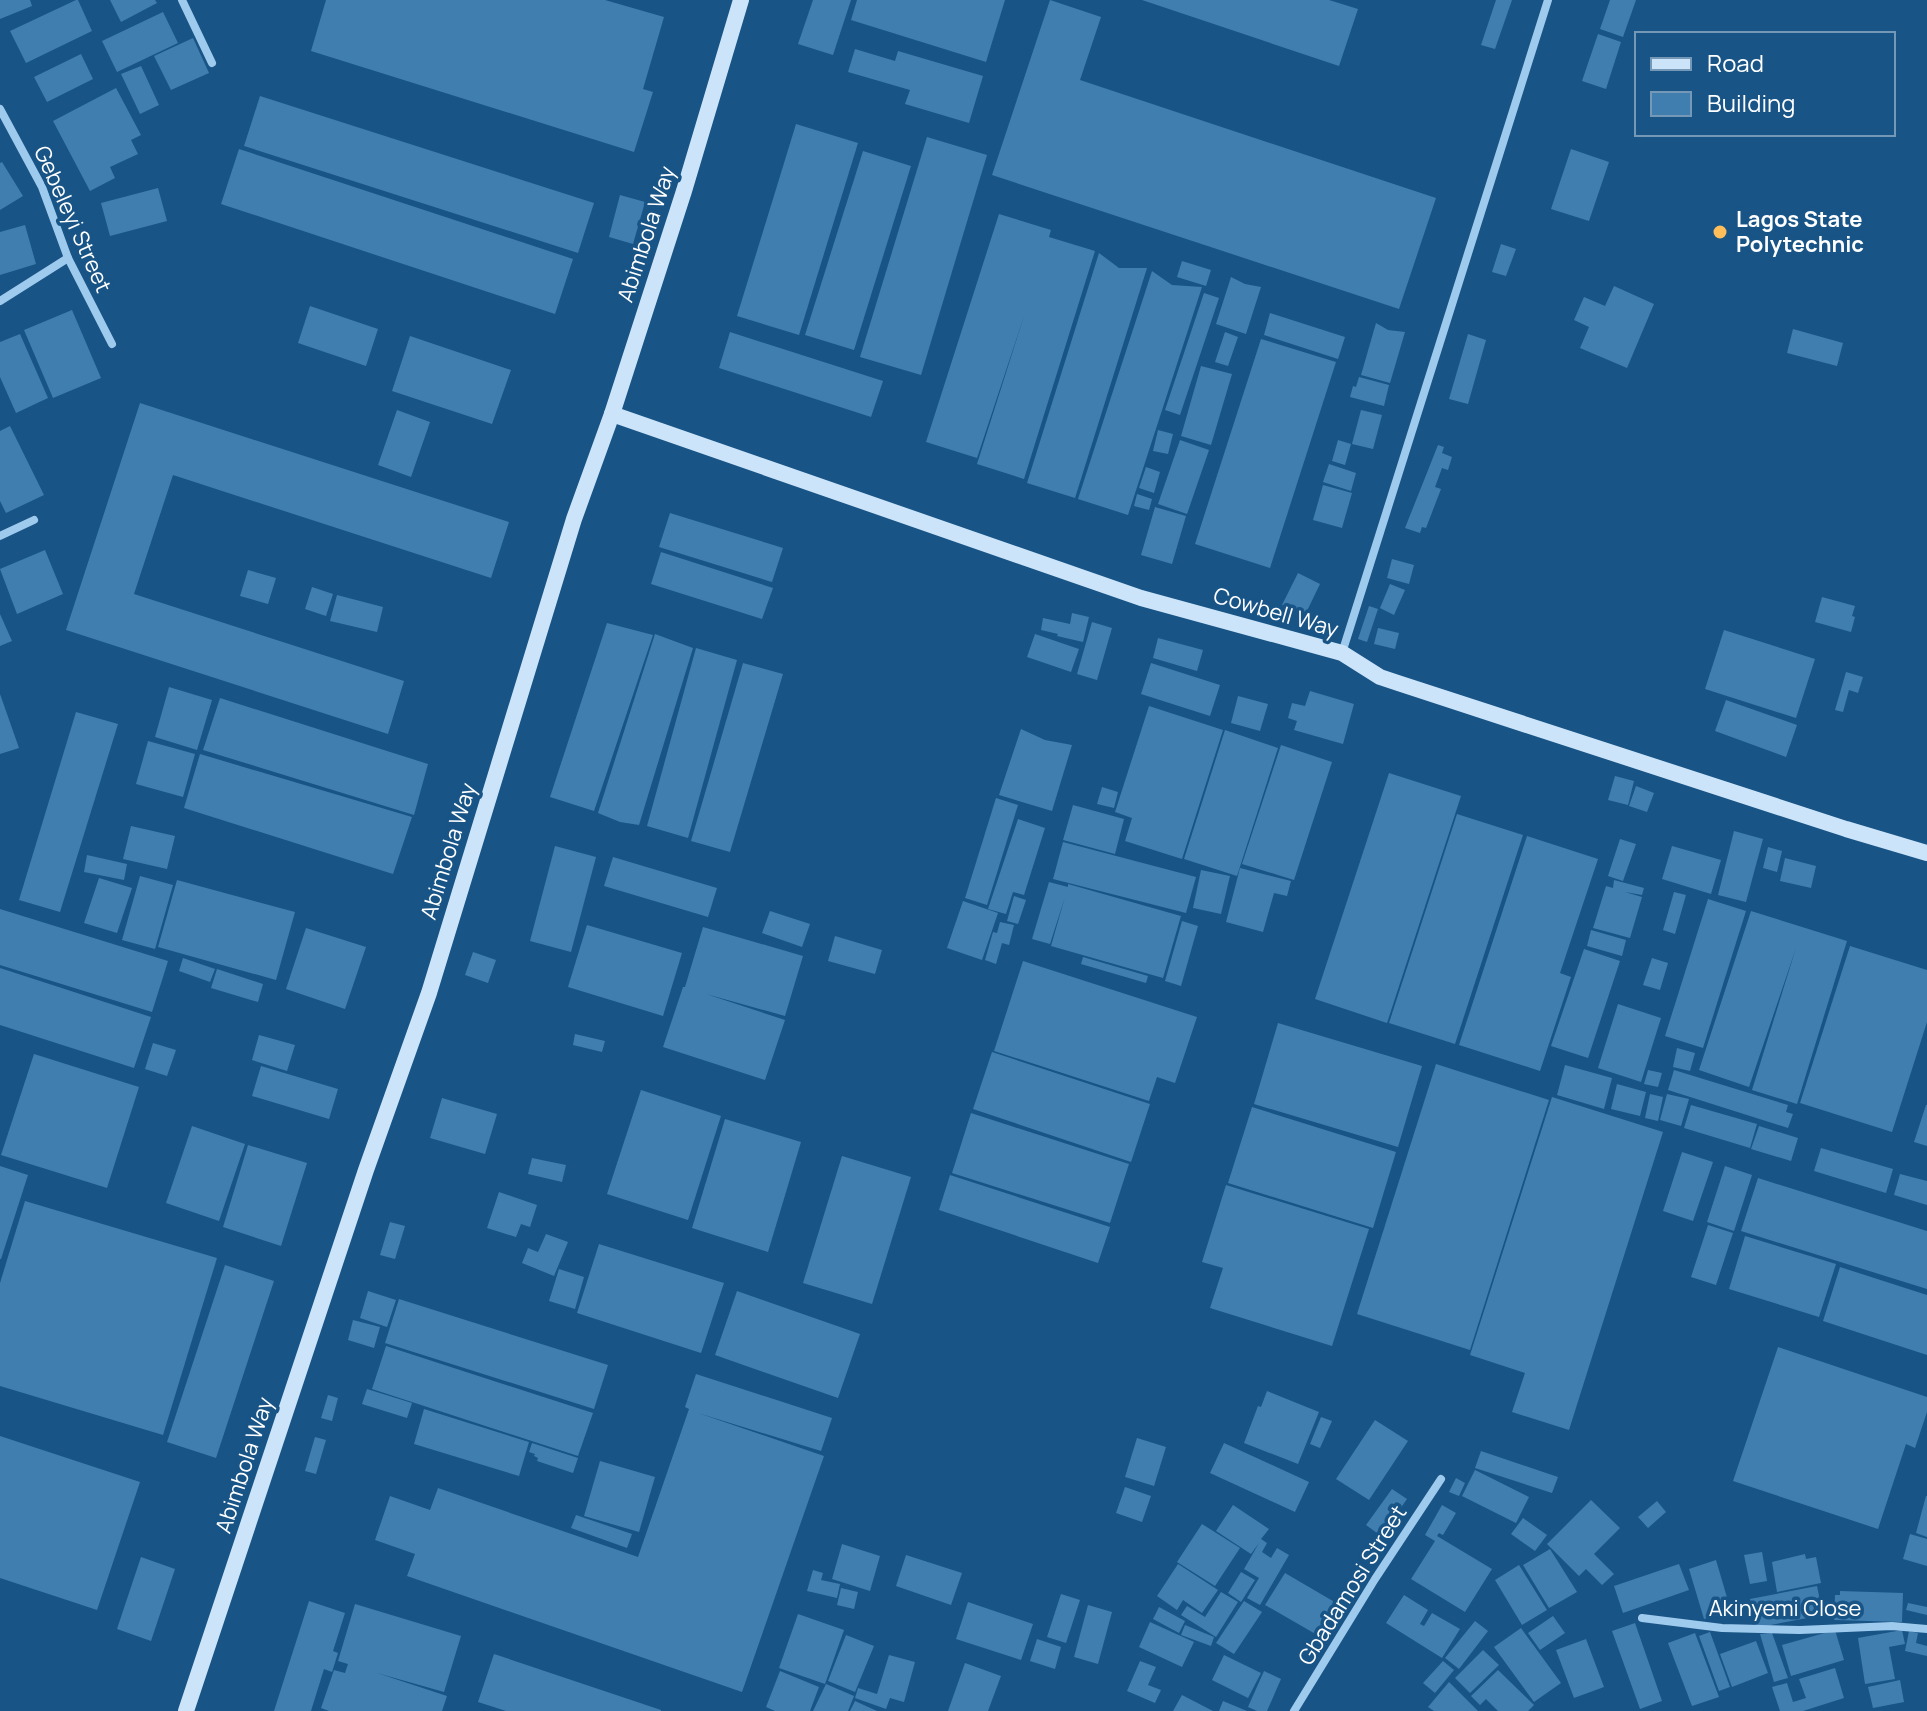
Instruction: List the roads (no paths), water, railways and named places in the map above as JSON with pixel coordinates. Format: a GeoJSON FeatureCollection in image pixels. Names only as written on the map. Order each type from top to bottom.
{"type":"FeatureCollection","features":[{"type":"Feature","properties":{"kind":"street"},"geometry":{"type":"LineString","coordinates":[[182,0],[212,63]]}},
{"type":"Feature","properties":{"kind":"street","name":"Abimbola Way"},"geometry":{"type":"LineString","coordinates":[[186,1711],[356,1199],[429,993],[574,519],[612,414],[684,191],[741,0]]}},
{"type":"Feature","properties":{"kind":"street"},"geometry":{"type":"LineString","coordinates":[[1342,653],[1548,0]]}},
{"type":"Feature","properties":{"kind":"street","name":"Gebeleyi Street"},"geometry":{"type":"LineString","coordinates":[[0,109],[42,187],[68,258],[112,344]]}},
{"type":"Feature","properties":{"kind":"street"},"geometry":{"type":"LineString","coordinates":[[0,301],[68,258]]}},
{"type":"Feature","properties":{"kind":"street","name":"Cowbell Way"},"geometry":{"type":"LineString","coordinates":[[612,414],[1141,598],[1342,653],[1380,677],[1927,853]]}},
{"type":"Feature","properties":{"kind":"street"},"geometry":{"type":"LineString","coordinates":[[0,536],[34,520]]}},
{"type":"Feature","properties":{"kind":"street","name":"Gbadamosi Street"},"geometry":{"type":"LineString","coordinates":[[1294,1711],[1441,1479]]}},
{"type":"Feature","properties":{"kind":"street","name":"Akinyemi Close"},"geometry":{"type":"LineString","coordinates":[[1642,1618],[1722,1628],[1800,1630],[1892,1626],[1927,1629]]}},
{"type":"Feature","properties":{"kind":"place","name":"Lagos State Polytechnic"},"geometry":{"type":"Point","coordinates":[1720,232]}}]}
